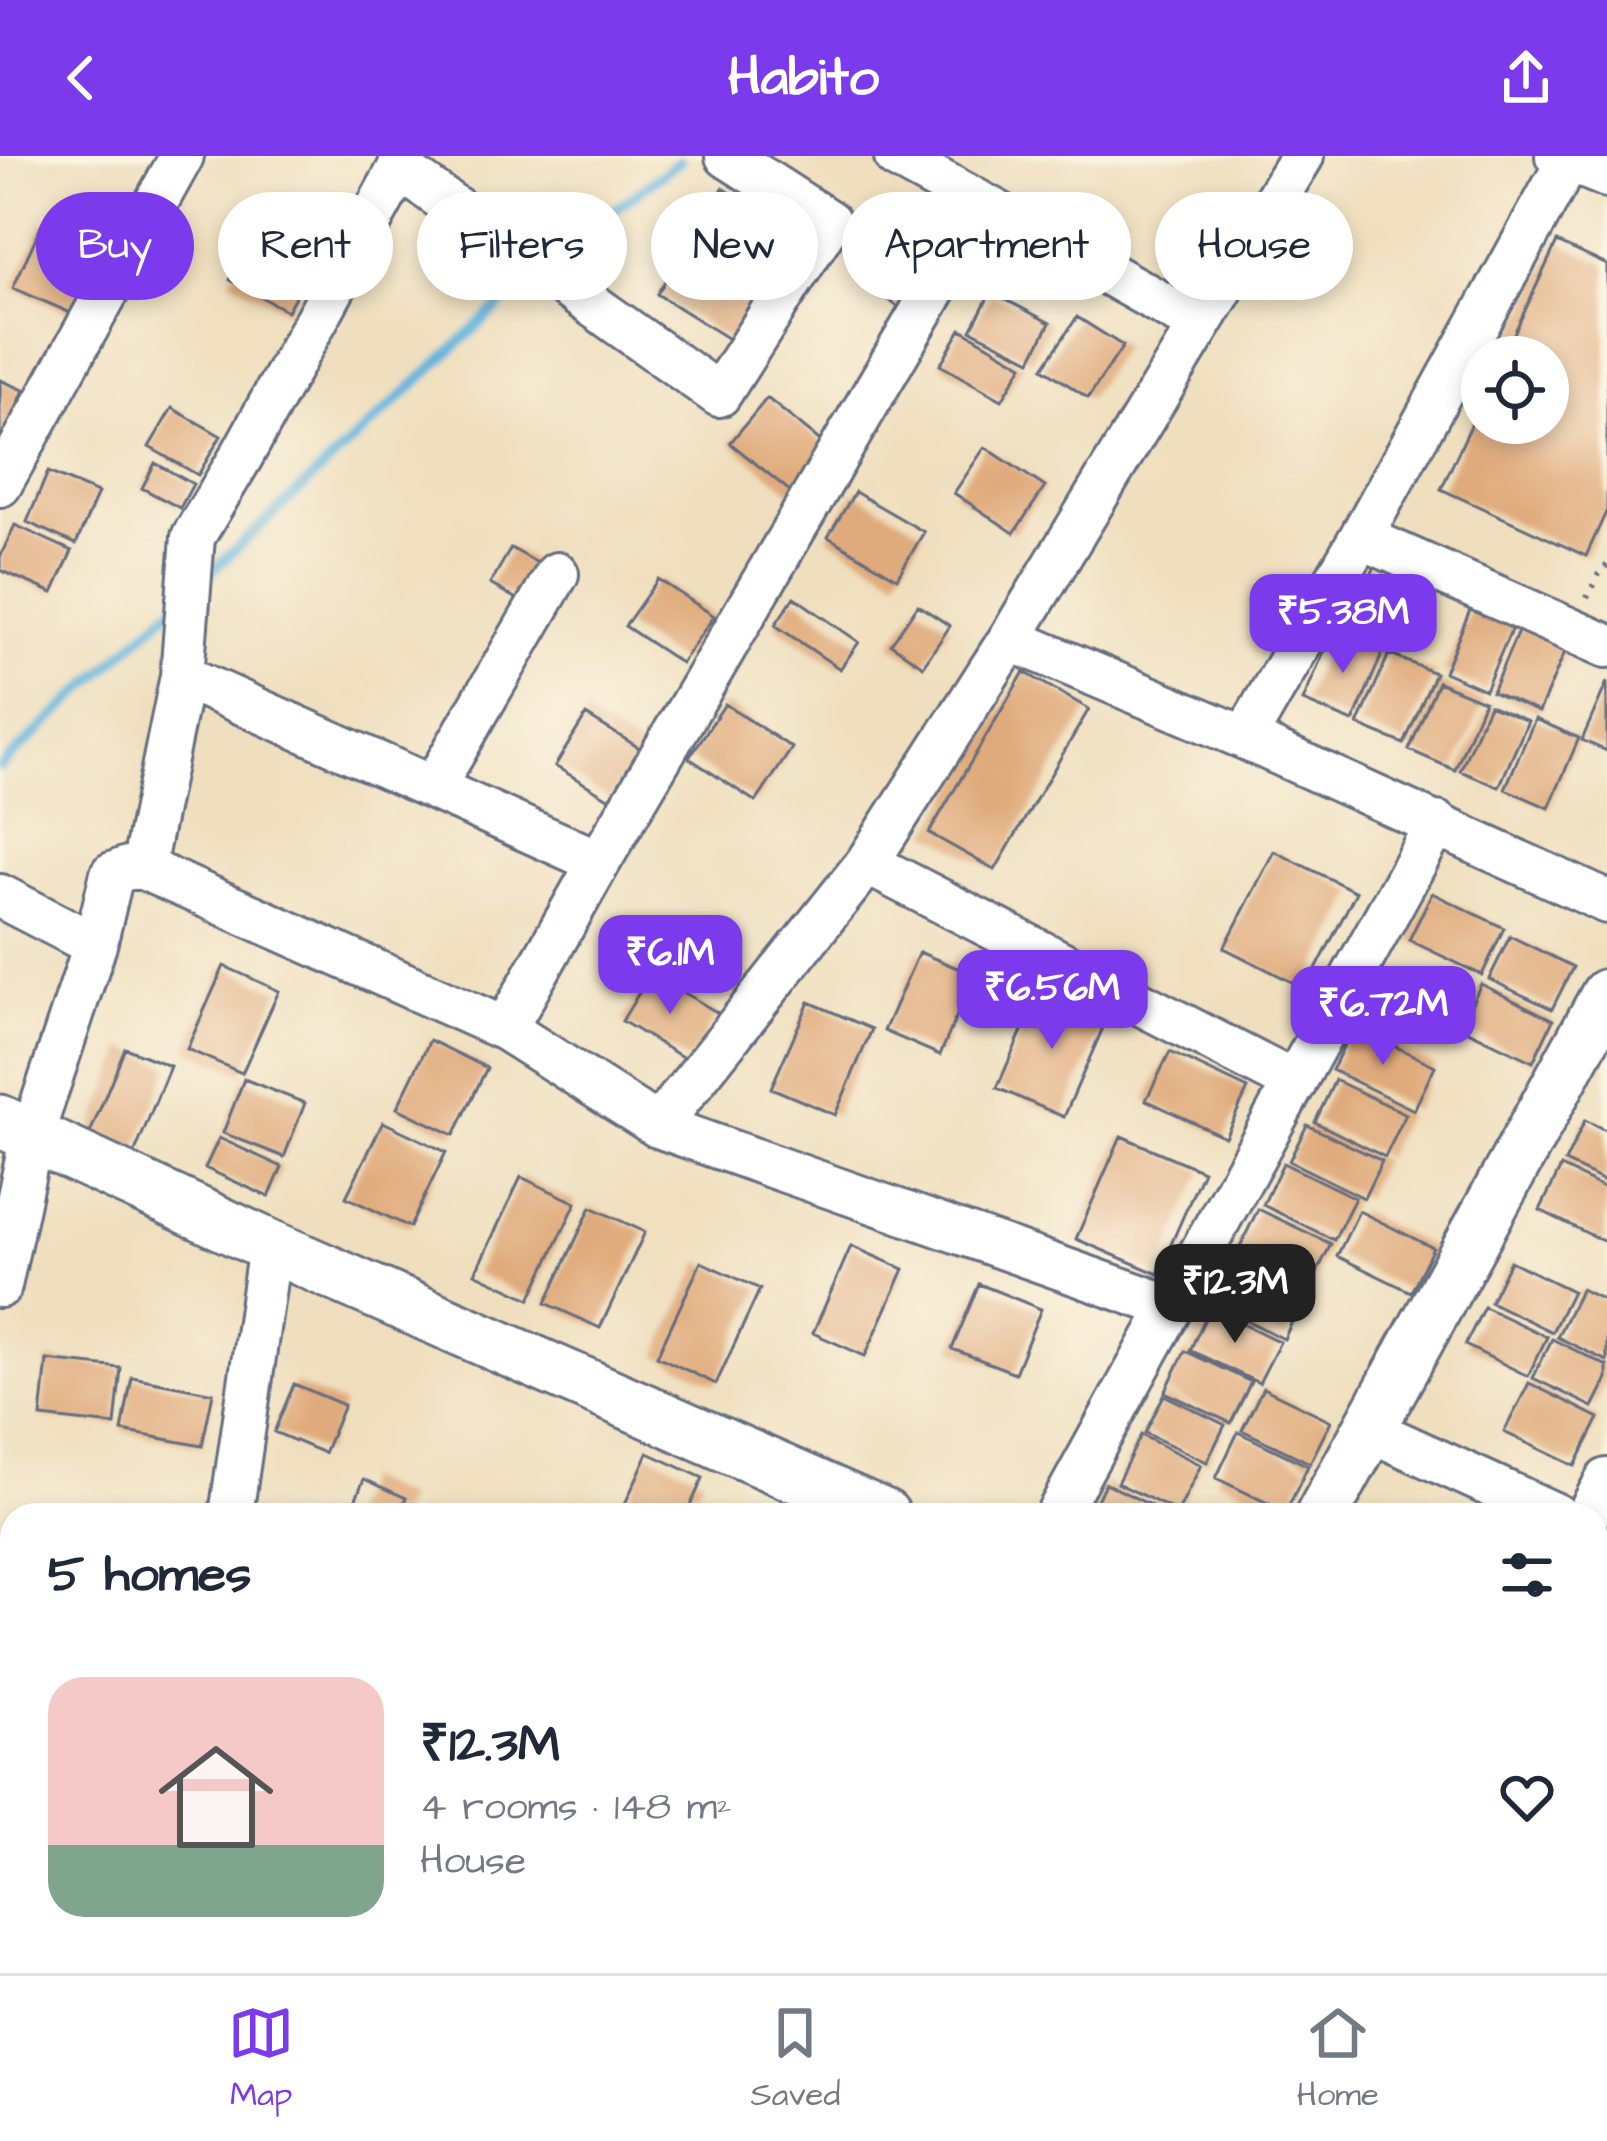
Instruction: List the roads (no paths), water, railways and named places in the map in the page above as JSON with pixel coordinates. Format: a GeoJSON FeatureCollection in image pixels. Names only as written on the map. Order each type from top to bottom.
{"type":"FeatureCollection","features":[{"type":"Feature","properties":{"kind":"street"},"geometry":{"type":"LineString","coordinates":[[0,485],[182,156]]}},
{"type":"Feature","properties":{"kind":"street"},"geometry":{"type":"LineString","coordinates":[[143,868],[182,676],[193,537],[403,162],[719,395],[829,222],[727,156]]}},
{"type":"Feature","properties":{"kind":"street"},"geometry":{"type":"LineString","coordinates":[[658,1126],[867,863],[1010,639],[1302,156]]}},
{"type":"Feature","properties":{"kind":"street"},"geometry":{"type":"LineString","coordinates":[[896,157],[960,192]]}},
{"type":"Feature","properties":{"kind":"street"},"geometry":{"type":"LineString","coordinates":[[1245,738],[1578,164]]}},
{"type":"Feature","properties":{"kind":"street"},"geometry":{"type":"LineString","coordinates":[[1131,286],[1198,324]]}},
{"type":"Feature","properties":{"kind":"street"},"geometry":{"type":"LineString","coordinates":[[505,1029],[928,300]]}},
{"type":"Feature","properties":{"kind":"street"},"geometry":{"type":"LineString","coordinates":[[1360,536],[1607,646]]}},
{"type":"Feature","properties":{"kind":"street"},"geometry":{"type":"LineString","coordinates":[[433,788],[557,574]]}},
{"type":"Feature","properties":{"kind":"street"},"geometry":{"type":"LineString","coordinates":[[1010,639],[1245,738],[1607,902]]}},
{"type":"Feature","properties":{"kind":"street"},"geometry":{"type":"LineString","coordinates":[[182,676],[599,862]]}},
{"type":"Feature","properties":{"kind":"street"},"geometry":{"type":"LineString","coordinates":[[1065,1503],[1437,823]]}},
{"type":"Feature","properties":{"kind":"street"},"geometry":{"type":"LineString","coordinates":[[867,863],[1295,1083]]}},
{"type":"Feature","properties":{"kind":"street"},"geometry":{"type":"LineString","coordinates":[[0,1286],[16,1128],[95,945],[112,874],[143,868],[505,1029],[658,1126],[1172,1307]]}},
{"type":"Feature","properties":{"kind":"street"},"geometry":{"type":"LineString","coordinates":[[0,896],[95,945]]}},
{"type":"Feature","properties":{"kind":"street"},"geometry":{"type":"LineString","coordinates":[[1329,1503],[1607,995]]}},
{"type":"Feature","properties":{"kind":"street"},"geometry":{"type":"LineString","coordinates":[[16,1128],[270,1246],[857,1503]]}},
{"type":"Feature","properties":{"kind":"street"},"geometry":{"type":"LineString","coordinates":[[237,1503],[270,1246]]}},
{"type":"Feature","properties":{"kind":"street"},"geometry":{"type":"LineString","coordinates":[[1370,1430],[1530,1503]]}},
{"type":"Feature","properties":{"kind":"waterway"},"geometry":{"type":"LineString","coordinates":[[627,200],[680,161]]}},
{"type":"Feature","properties":{"kind":"waterway"},"geometry":{"type":"LineString","coordinates":[[201,581],[506,300]]}},
{"type":"Feature","properties":{"kind":"waterway"},"geometry":{"type":"LineString","coordinates":[[0,767],[174,606]]}}]}
